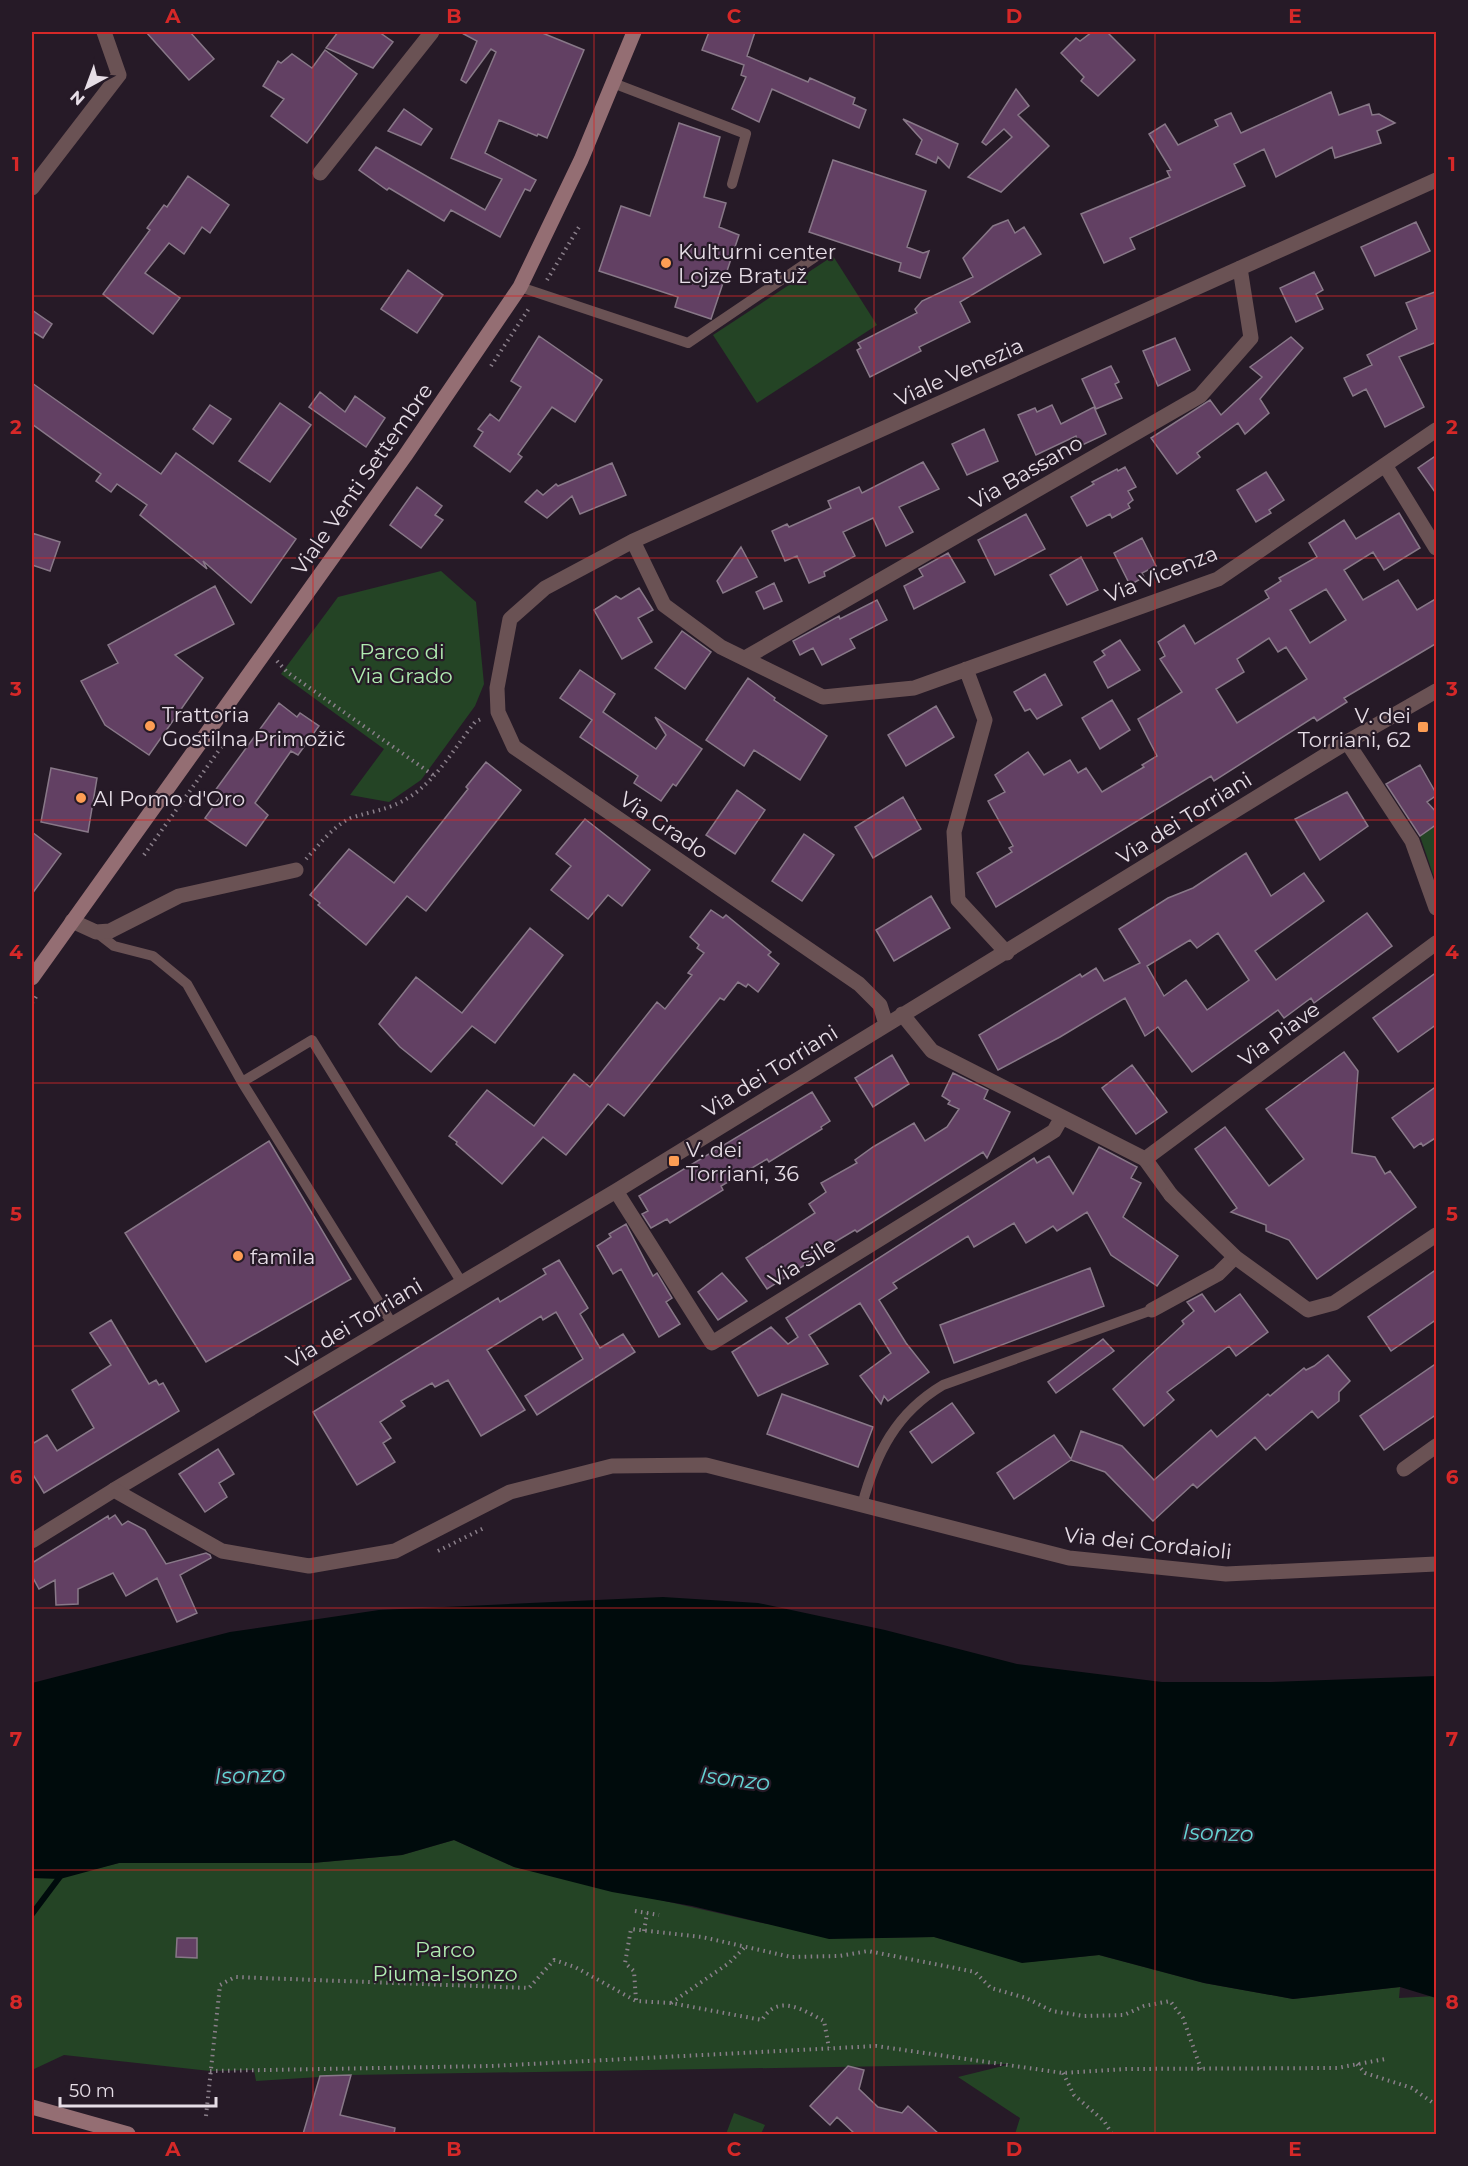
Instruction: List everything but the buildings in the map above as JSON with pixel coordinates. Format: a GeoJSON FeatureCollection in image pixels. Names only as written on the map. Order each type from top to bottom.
{"type":"FeatureCollection","features":[{"type":"Feature","properties":{"kind":"main road","name":"Viale Venti Settembre"},"geometry":{"type":"LineString","coordinates":[[32,978],[405,456],[520,287],[581,160],[634,32]]}},
{"type":"Feature","properties":{"kind":"main road"},"geometry":{"type":"LineString","coordinates":[[32,2107],[128,2134]]}},
{"type":"Feature","properties":{"kind":"street"},"geometry":{"type":"LineString","coordinates":[[32,188],[119,75],[104,32]]}},
{"type":"Feature","properties":{"kind":"street"},"geometry":{"type":"LineString","coordinates":[[320,173],[432,32]]}},
{"type":"Feature","properties":{"kind":"street","name":"Viale Venezia"},"geometry":{"type":"LineString","coordinates":[[510,619],[545,588],[633,541],[1437,180]]}},
{"type":"Feature","properties":{"kind":"street","name":"Via Bassano"},"geometry":{"type":"LineString","coordinates":[[745,658],[1200,396],[1251,338],[1240,268]]}},
{"type":"Feature","properties":{"kind":"street","name":"Via Vicenza"},"geometry":{"type":"LineString","coordinates":[[633,541],[664,605],[721,646],[823,697],[914,688],[1218,579],[1437,430]]}},
{"type":"Feature","properties":{"kind":"street"},"geometry":{"type":"LineString","coordinates":[[1385,465],[1437,548]]}},
{"type":"Feature","properties":{"kind":"street","name":"Via Grado"},"geometry":{"type":"LineString","coordinates":[[510,619],[496,688],[498,712],[514,747],[859,984],[880,1005],[886,1024]]}},
{"type":"Feature","properties":{"kind":"street"},"geometry":{"type":"LineString","coordinates":[[966,669],[985,720],[954,832],[958,900],[1007,953]]}},
{"type":"Feature","properties":{"kind":"street","name":"Via dei Torriani"},"geometry":{"type":"LineString","coordinates":[[32,1541],[616,1191],[902,1014],[1007,953],[1347,742],[1437,692]]}},
{"type":"Feature","properties":{"kind":"street"},"geometry":{"type":"LineString","coordinates":[[1347,742],[1412,842],[1437,908]]}},
{"type":"Feature","properties":{"kind":"street"},"geometry":{"type":"LineString","coordinates":[[72,921],[96,932],[123,926],[179,896],[296,870]]}},
{"type":"Feature","properties":{"kind":"street","name":"Via Piave"},"geometry":{"type":"LineString","coordinates":[[1145,1159],[1437,944]]}},
{"type":"Feature","properties":{"kind":"street"},"geometry":{"type":"LineString","coordinates":[[902,1014],[932,1051],[1145,1159],[1172,1195],[1235,1257],[1308,1310],[1334,1303],[1437,1235]]}},
{"type":"Feature","properties":{"kind":"street","name":"Via Sile"},"geometry":{"type":"LineString","coordinates":[[616,1191],[712,1343],[1054,1131],[1062,1117]]}},
{"type":"Feature","properties":{"kind":"street"},"geometry":{"type":"LineString","coordinates":[[1152,1310],[1218,1274],[1235,1257]]}},
{"type":"Feature","properties":{"kind":"street"},"geometry":{"type":"LineString","coordinates":[[1404,1469],[1437,1446]]}},
{"type":"Feature","properties":{"kind":"street","name":"Via dei Cordaioli"},"geometry":{"type":"LineString","coordinates":[[114,1490],[222,1551],[309,1566],[395,1551],[510,1492],[612,1466],[706,1465],[1069,1558],[1226,1574],[1437,1564]]}},
{"type":"Feature","properties":{"kind":"lane"},"geometry":{"type":"LineString","coordinates":[[612,83],[746,134],[732,184]]}},
{"type":"Feature","properties":{"kind":"lane"},"geometry":{"type":"LineString","coordinates":[[520,287],[688,343],[821,253]]}},
{"type":"Feature","properties":{"kind":"lane"},"geometry":{"type":"LineString","coordinates":[[96,932],[114,946],[153,956],[187,984],[242,1082],[393,1325]]}},
{"type":"Feature","properties":{"kind":"lane"},"geometry":{"type":"LineString","coordinates":[[242,1082],[312,1040],[462,1283]]}},
{"type":"Feature","properties":{"kind":"lane"},"geometry":{"type":"LineString","coordinates":[[862,1505],[868,1480],[895,1426],[926,1395],[943,1385],[1152,1310]]}},
{"type":"Feature","properties":{"kind":"path"},"geometry":{"type":"LineString","coordinates":[[267,649],[287,672],[433,775]]}},
{"type":"Feature","properties":{"kind":"path"},"geometry":{"type":"LineString","coordinates":[[296,870],[321,842],[348,819],[387,810],[413,795],[433,775],[475,722],[498,712]]}},
{"type":"Feature","properties":{"kind":"path"},"geometry":{"type":"LineString","coordinates":[[437,1551],[489,1525]]}},
{"type":"Feature","properties":{"kind":"path"},"geometry":{"type":"LineString","coordinates":[[634,1911],[659,1915]]}},
{"type":"Feature","properties":{"kind":"path"},"geometry":{"type":"LineString","coordinates":[[644,1931],[647,1913]]}},
{"type":"Feature","properties":{"kind":"path"},"geometry":{"type":"LineString","coordinates":[[636,2001],[634,1971],[625,1962],[631,1929],[702,1937],[791,1957],[839,1956],[868,1951],[975,1972],[991,1988],[1026,1998],[1052,2011],[1084,2016],[1124,2015],[1144,2006],[1170,2001],[1183,2018],[1201,2069]]}},
{"type":"Feature","properties":{"kind":"path"},"geometry":{"type":"LineString","coordinates":[[671,2003],[729,1963],[746,1946]]}},
{"type":"Feature","properties":{"kind":"path"},"geometry":{"type":"LineString","coordinates":[[206,2116],[220,1985],[235,1977],[529,1988],[554,1960],[575,1967],[636,2001],[671,2003],[762,2020],[767,2011],[778,2004],[795,2007],[824,2021],[828,2048]]}},
{"type":"Feature","properties":{"kind":"path"},"geometry":{"type":"LineString","coordinates":[[210,2071],[491,2066],[876,2046],[1063,2073],[1338,2068],[1385,2059]]}},
{"type":"Feature","properties":{"kind":"path"},"geometry":{"type":"LineString","coordinates":[[1357,2064],[1365,2073],[1412,2088],[1437,2105]]}},
{"type":"Feature","properties":{"kind":"path"},"geometry":{"type":"LineString","coordinates":[[1063,2073],[1074,2095],[1104,2121],[1112,2134]]}},
{"type":"Feature","properties":{"kind":"green space"},"geometry":{"type":"Polygon","coordinates":[[[833,256],[877,325],[757,403],[713,335],[833,256]]]}},
{"type":"Feature","properties":{"kind":"green space","name":"Parco di Via Grado"},"geometry":{"type":"Polygon","coordinates":[[[441,571],[476,602],[484,684],[475,706],[421,780],[389,802],[350,795],[384,749],[281,674],[338,597],[441,571]]]}},
{"type":"Feature","properties":{"kind":"green space"},"geometry":{"type":"Polygon","coordinates":[[[1436,824],[1436,883],[1420,836],[1436,824]]]}},
{"type":"Feature","properties":{"kind":"green space","name":"Parco Piuma-Isonzo"},"geometry":{"type":"Polygon","coordinates":[[[454,1840],[514,1867],[762,1923],[867,1938],[934,1937],[1028,1962],[1099,1955],[1204,1983],[1293,1999],[1400,1987],[1399,1998],[1435,1996],[1436,2134],[1015,2134],[1020,2118],[958,2077],[1011,2064],[351,2075],[256,2081],[254,2070],[210,2071],[64,2055],[32,2070],[32,1873],[83,1872],[119,1863],[312,1863],[402,1855],[454,1840]]]}},
{"type":"Feature","properties":{"kind":"green space"},"geometry":{"type":"Polygon","coordinates":[[[734,2113],[765,2125],[761,2134],[726,2134],[734,2113]]]}},
{"type":"Feature","properties":{"kind":"water","name":"Isonzo"},"geometry":{"type":"Polygon","coordinates":[[[663,1597],[758,1603],[885,1630],[1017,1664],[1162,1682],[1271,1682],[1436,1676],[1436,1998],[1400,1987],[1293,1999],[1204,1983],[1099,1955],[1022,1963],[934,1937],[829,1939],[692,1906],[612,1892],[514,1867],[454,1840],[402,1855],[312,1863],[119,1863],[60,1879],[32,1878],[32,1683],[230,1632],[379,1610],[663,1597]]]}},
{"type":"Feature","properties":{"kind":"waterway"},"geometry":{"type":"LineString","coordinates":[[32,1914],[62,1874]]}},
{"type":"Feature","properties":{"kind":"place","name":"Kulturni center Lojze Bratuž"},"geometry":{"type":"Point","coordinates":[666,263]}},
{"type":"Feature","properties":{"kind":"place","name":"Trattoria Gostilna Primožič"},"geometry":{"type":"Point","coordinates":[150,726]}},
{"type":"Feature","properties":{"kind":"place","name":"V. dei Torriani, 62"},"geometry":{"type":"Point","coordinates":[1423,727]}},
{"type":"Feature","properties":{"kind":"place","name":"Al Pomo d'Oro"},"geometry":{"type":"Point","coordinates":[81,798]}},
{"type":"Feature","properties":{"kind":"place","name":"V. dei Torriani, 36"},"geometry":{"type":"Point","coordinates":[674,1161]}},
{"type":"Feature","properties":{"kind":"place","name":"famila"},"geometry":{"type":"Point","coordinates":[238,1256]}}]}
